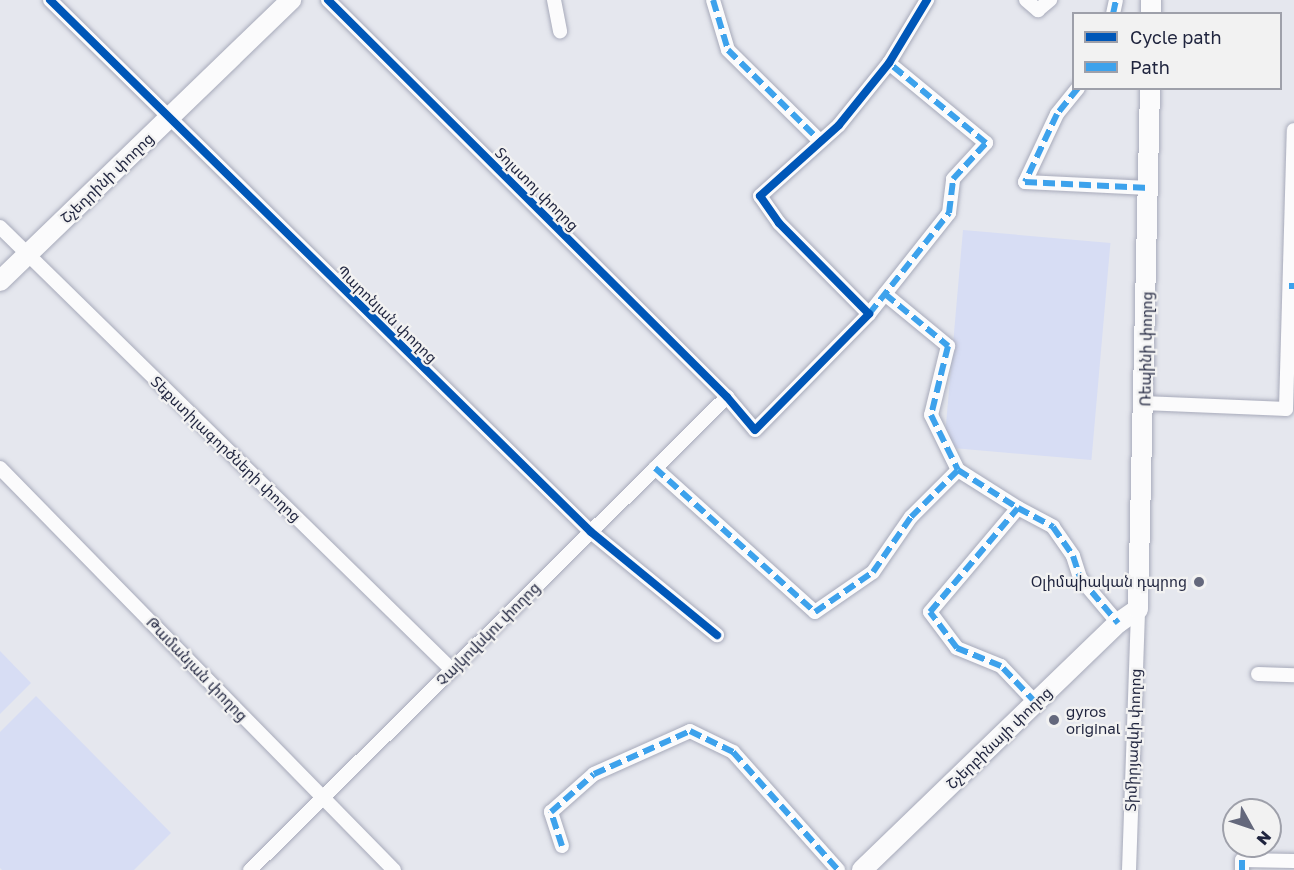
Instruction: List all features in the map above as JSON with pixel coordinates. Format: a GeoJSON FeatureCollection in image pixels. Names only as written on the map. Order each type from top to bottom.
{"type":"FeatureCollection","features":[{"type":"Feature","properties":{"kind":"street","name":"Պարոնյան փողոց"},"geometry":{"type":"LineString","coordinates":[[50,0],[591,532],[717,635]]}},
{"type":"Feature","properties":{"kind":"street","name":"Շչեդրինի փողոց"},"geometry":{"type":"LineString","coordinates":[[0,281],[291,0]]}},
{"type":"Feature","properties":{"kind":"street","name":"Տոլստոյ փողոց"},"geometry":{"type":"LineString","coordinates":[[328,0],[727,397],[754,430],[869,314]]}},
{"type":"Feature","properties":{"kind":"street"},"geometry":{"type":"LineString","coordinates":[[554,0],[560,31]]}},
{"type":"Feature","properties":{"kind":"street"},"geometry":{"type":"LineString","coordinates":[[713,0],[728,50],[820,141]]}},
{"type":"Feature","properties":{"kind":"street"},"geometry":{"type":"LineString","coordinates":[[890,63],[986,143],[953,179],[950,213],[869,314],[779,223],[760,196],[839,125],[890,63],[927,0]]}},
{"type":"Feature","properties":{"kind":"street"},"geometry":{"type":"LineString","coordinates":[[1026,0],[1038,10],[1050,0]]}},
{"type":"Feature","properties":{"kind":"street"},"geometry":{"type":"LineString","coordinates":[[1076,90],[1057,114],[1024,182],[1149,188]]}},
{"type":"Feature","properties":{"kind":"street","name":"Ռեպինի փողոց"},"geometry":{"type":"LineString","coordinates":[[1138,609],[1150,90]]}},
{"type":"Feature","properties":{"kind":"street"},"geometry":{"type":"LineString","coordinates":[[1144,403],[1286,409],[1292,286],[1294,130]]}},
{"type":"Feature","properties":{"kind":"street","name":"Տեքստիլագործների փողոց"},"geometry":{"type":"LineString","coordinates":[[0,227],[452,670]]}},
{"type":"Feature","properties":{"kind":"street"},"geometry":{"type":"LineString","coordinates":[[885,294],[948,346],[931,415],[958,470],[1053,527],[1073,556],[1080,578],[1118,623]]}},
{"type":"Feature","properties":{"kind":"street","name":"Չայկովսկու փողոց"},"geometry":{"type":"LineString","coordinates":[[250,870],[727,397]]}},
{"type":"Feature","properties":{"kind":"street","name":"Թամանյան փողոց"},"geometry":{"type":"LineString","coordinates":[[0,468],[394,870]]}},
{"type":"Feature","properties":{"kind":"street"},"geometry":{"type":"LineString","coordinates":[[655,468],[815,612],[873,572],[911,517],[958,470]]}},
{"type":"Feature","properties":{"kind":"street"},"geometry":{"type":"LineString","coordinates":[[1018,508],[930,612],[957,648],[1001,666],[1036,703]]}},
{"type":"Feature","properties":{"kind":"street","name":"Շչերբինայի փողոց"},"geometry":{"type":"LineString","coordinates":[[862,870],[1118,623],[1138,609]]}},
{"type":"Feature","properties":{"kind":"street","name":"Տիմիրյազևի փողոց"},"geometry":{"type":"LineString","coordinates":[[1129,870],[1138,609]]}},
{"type":"Feature","properties":{"kind":"street"},"geometry":{"type":"LineString","coordinates":[[1258,674],[1294,675]]}},
{"type":"Feature","properties":{"kind":"street"},"geometry":{"type":"LineString","coordinates":[[562,846],[552,812],[594,774],[690,731],[733,752],[838,870]]}},
{"type":"Feature","properties":{"kind":"street"},"geometry":{"type":"LineString","coordinates":[[1242,865],[1294,861]]}},
{"type":"Feature","properties":{"kind":"shaded area"},"geometry":{"type":"Polygon","coordinates":[[[963,230],[1110,243],[1091,460],[944,447],[963,230]]]}},
{"type":"Feature","properties":{"kind":"shaded area"},"geometry":{"type":"Polygon","coordinates":[[[0,651],[31,683],[0,714],[0,651]]]}},
{"type":"Feature","properties":{"kind":"shaded area"},"geometry":{"type":"Polygon","coordinates":[[[36,696],[171,833],[134,870],[2,870],[0,868],[0,732],[36,696]]]}},
{"type":"Feature","properties":{"kind":"marked path"},"geometry":{"type":"LineString","coordinates":[[713,0],[728,50],[820,141]]}},
{"type":"Feature","properties":{"kind":"marked path"},"geometry":{"type":"LineString","coordinates":[[1113,12],[1116,0]]}},
{"type":"Feature","properties":{"kind":"marked path"},"geometry":{"type":"LineString","coordinates":[[869,314],[949,213],[953,179],[986,143],[889,63]]}},
{"type":"Feature","properties":{"kind":"marked path"},"geometry":{"type":"LineString","coordinates":[[1076,90],[1057,114],[1025,182],[1149,188]]}},
{"type":"Feature","properties":{"kind":"marked path"},"geometry":{"type":"LineString","coordinates":[[1289,286],[1294,286]]}},
{"type":"Feature","properties":{"kind":"marked path"},"geometry":{"type":"LineString","coordinates":[[885,294],[948,346],[931,415],[958,470]]}},
{"type":"Feature","properties":{"kind":"marked path"},"geometry":{"type":"LineString","coordinates":[[655,468],[815,612],[873,572],[911,517],[958,470],[1018,508]]}},
{"type":"Feature","properties":{"kind":"marked path"},"geometry":{"type":"LineString","coordinates":[[1036,703],[1001,666],[957,648],[930,612],[1018,508],[1053,527],[1073,556],[1080,578],[1118,623]]}},
{"type":"Feature","properties":{"kind":"marked path"},"geometry":{"type":"LineString","coordinates":[[562,846],[551,812],[594,774],[690,731],[733,752],[838,870]]}},
{"type":"Feature","properties":{"kind":"marked path"},"geometry":{"type":"LineString","coordinates":[[1242,860],[1242,870]]}},
{"type":"Feature","properties":{"kind":"cycle path"},"geometry":{"type":"LineString","coordinates":[[50,0],[591,532],[717,635]]}},
{"type":"Feature","properties":{"kind":"cycle path"},"geometry":{"type":"LineString","coordinates":[[328,0],[727,397],[755,430],[869,314],[779,223],[760,196],[839,125],[889,63],[927,0]]}},
{"type":"Feature","properties":{"kind":"place","name":"Օլիմպիական դպրոց"},"geometry":{"type":"Point","coordinates":[1199,582]}},
{"type":"Feature","properties":{"kind":"place","name":"gyros original"},"geometry":{"type":"Point","coordinates":[1054,720]}}]}
